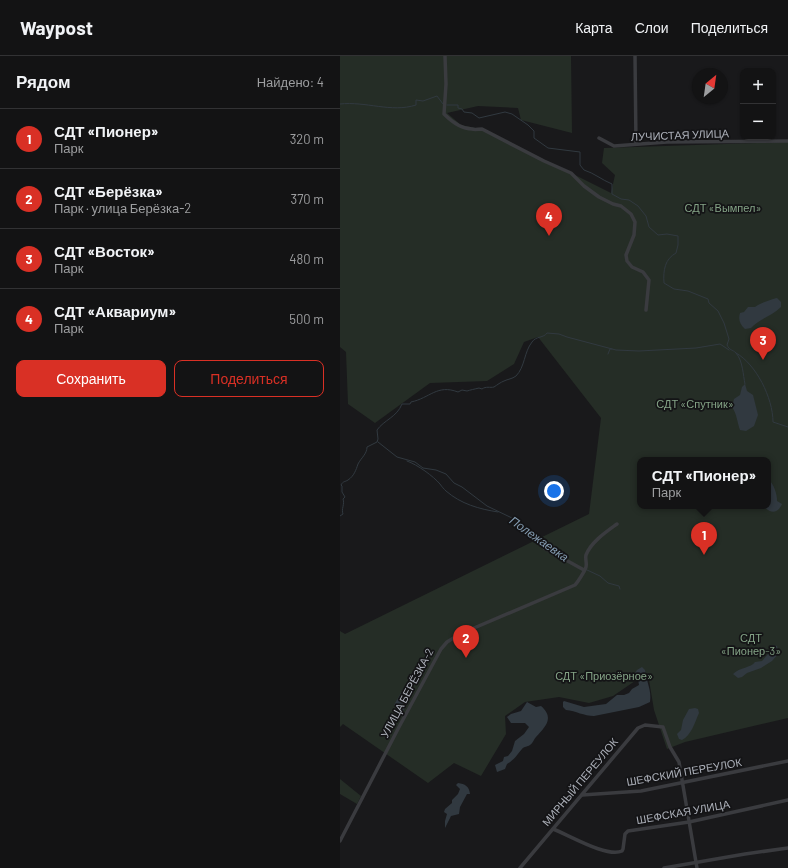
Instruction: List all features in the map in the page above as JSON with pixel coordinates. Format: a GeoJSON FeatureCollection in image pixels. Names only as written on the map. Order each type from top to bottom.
{"type":"FeatureCollection","features":[{"type":"Feature","properties":{"kind":"street"},"geometry":{"type":"LineString","coordinates":[[446,56],[444,114],[450,120],[458,125],[471,129],[482,129],[544,162],[571,173],[584,186],[599,197],[621,206],[631,214],[635,222],[634,235],[626,255],[627,261],[632,266],[643,272],[648,280],[646,310]]}},
{"type":"Feature","properties":{"kind":"street"},"geometry":{"type":"LineString","coordinates":[[636,56],[636,144]]}},
{"type":"Feature","properties":{"kind":"street","name":"ЛУЧИСТАЯ УЛИЦА"},"geometry":{"type":"LineString","coordinates":[[599,138],[614,146],[667,142],[788,141]]}},
{"type":"Feature","properties":{"kind":"street","name":"УЛИЦА БЕРЁЗКА-2"},"geometry":{"type":"LineString","coordinates":[[340,841],[440,649],[447,642],[460,634],[572,587],[579,582],[586,567],[587,554],[593,544],[603,534],[617,524]]}},
{"type":"Feature","properties":{"kind":"street"},"geometry":{"type":"LineString","coordinates":[[544,548],[584,570]]}},
{"type":"Feature","properties":{"kind":"street","name":"МИРНЫЙ ПЕРЕУЛОК"},"geometry":{"type":"LineString","coordinates":[[520,868],[641,726],[663,727],[670,747],[678,762],[682,782]]}},
{"type":"Feature","properties":{"kind":"street","name":"ШЕФСКИЙ ПЕРЕУЛОК"},"geometry":{"type":"LineString","coordinates":[[582,795],[641,791],[788,761]]}},
{"type":"Feature","properties":{"kind":"street"},"geometry":{"type":"LineString","coordinates":[[682,782],[697,868]]}},
{"type":"Feature","properties":{"kind":"street","name":"ШЕФСКАЯ УЛИЦА"},"geometry":{"type":"LineString","coordinates":[[553,828],[607,852],[618,853],[623,849],[625,834],[628,831],[689,822],[788,800]]}},
{"type":"Feature","properties":{"kind":"street"},"geometry":{"type":"LineString","coordinates":[[664,868],[788,848]]}},
{"type":"Feature","properties":{"kind":"green space"},"geometry":{"type":"Polygon","coordinates":[[[340,56],[571,56],[572,133],[521,120],[518,108],[478,106],[447,113],[461,125],[485,130],[611,193],[615,175],[602,163],[604,148],[788,142],[788,718],[685,742],[667,749],[654,710],[648,674],[613,696],[589,703],[559,697],[525,702],[505,716],[506,734],[481,776],[454,763],[428,783],[343,724],[340,727],[340,631],[345,634],[589,514],[601,418],[538,337],[524,342],[514,364],[487,381],[430,383],[375,423],[348,404],[346,352],[340,347],[340,56]]]}},
{"type":"Feature","properties":{"kind":"green space"},"geometry":{"type":"Polygon","coordinates":[[[340,779],[361,796],[357,804],[340,794],[340,779]]]}},
{"type":"Feature","properties":{"kind":"shaded area"},"geometry":{"type":"Polygon","coordinates":[[[777,298],[781,302],[781,307],[774,313],[758,322],[751,328],[745,329],[743,327],[739,320],[740,313],[744,312],[748,307],[755,307],[759,304],[777,298]]]}},
{"type":"Feature","properties":{"kind":"shaded area"},"geometry":{"type":"Polygon","coordinates":[[[745,384],[747,391],[753,395],[758,415],[754,426],[746,431],[740,430],[732,407],[734,399],[740,395],[742,387],[745,384]]]}},
{"type":"Feature","properties":{"kind":"shaded area"},"geometry":{"type":"Polygon","coordinates":[[[771,483],[775,489],[777,501],[782,504],[776,511],[773,512],[767,509],[771,509],[771,483]]]}},
{"type":"Feature","properties":{"kind":"shaded area"},"geometry":{"type":"Polygon","coordinates":[[[773,645],[777,646],[779,653],[772,661],[742,677],[738,678],[733,674],[755,662],[762,661],[770,652],[773,645]]]}},
{"type":"Feature","properties":{"kind":"shaded area"},"geometry":{"type":"Polygon","coordinates":[[[642,667],[645,670],[650,690],[650,702],[639,707],[594,716],[566,710],[563,707],[564,701],[584,707],[606,704],[617,695],[629,693],[632,689],[639,685],[635,673],[642,667]]]}},
{"type":"Feature","properties":{"kind":"shaded area"},"geometry":{"type":"Polygon","coordinates":[[[403,689],[412,695],[403,711],[394,705],[403,689]]]}},
{"type":"Feature","properties":{"kind":"shaded area"},"geometry":{"type":"Polygon","coordinates":[[[527,702],[536,707],[541,706],[545,710],[548,718],[547,722],[543,730],[529,746],[523,748],[514,759],[507,764],[505,769],[497,772],[495,765],[503,761],[504,757],[508,756],[512,751],[515,741],[524,734],[529,727],[525,723],[511,723],[507,717],[521,711],[527,702]]]}},
{"type":"Feature","properties":{"kind":"shaded area"},"geometry":{"type":"Polygon","coordinates":[[[689,709],[698,709],[699,713],[692,728],[685,738],[682,740],[679,739],[677,734],[681,730],[683,720],[689,709]]]}},
{"type":"Feature","properties":{"kind":"shaded area"},"geometry":{"type":"Polygon","coordinates":[[[458,783],[466,786],[469,789],[470,794],[467,794],[460,807],[459,814],[451,816],[445,828],[447,814],[444,812],[458,794],[460,789],[456,785],[458,783]]]}},
{"type":"Feature","properties":{"kind":"waterway","name":"Полежаевка"},"geometry":{"type":"LineString","coordinates":[[340,104],[359,104],[397,108],[416,105],[416,100],[423,101],[437,96],[443,104]]}},
{"type":"Feature","properties":{"kind":"waterway","name":"Полежаевка"},"geometry":{"type":"LineString","coordinates":[[447,105],[458,105],[458,108],[462,109],[464,112],[472,113],[479,118],[505,112],[512,114],[528,125],[534,131],[534,138],[548,148],[580,152],[580,165],[584,170],[612,184],[612,194],[621,199],[629,200],[638,206],[646,216],[649,227],[658,235],[667,234],[678,236],[676,253],[669,258],[666,265],[664,283],[674,289],[688,291],[708,299],[709,303],[718,311],[729,339],[727,345],[736,353],[740,360],[745,384]]}},
{"type":"Feature","properties":{"kind":"waterway","name":"Полежаевка"},"geometry":{"type":"LineString","coordinates":[[340,516],[343,514],[343,499],[345,497],[342,492],[341,485],[356,471],[367,447],[377,442],[377,430],[397,412],[402,404],[410,404],[411,402],[434,392],[444,390],[458,392],[462,390],[467,391],[479,388],[494,387],[503,381],[513,378],[519,372],[527,350],[532,342],[546,335],[547,333],[559,334],[616,350],[639,351],[696,348],[720,344],[729,350]]}},
{"type":"Feature","properties":{"kind":"waterway","name":"Полежаевка"},"geometry":{"type":"LineString","coordinates":[[608,354],[610,349],[612,349]]}},
{"type":"Feature","properties":{"kind":"waterway","name":"Полежаевка"},"geometry":{"type":"LineString","coordinates":[[736,353],[750,365],[762,383],[770,403],[773,422],[788,427]]}},
{"type":"Feature","properties":{"kind":"waterway","name":"Полежаевка"},"geometry":{"type":"LineString","coordinates":[[378,442],[397,457],[415,462],[423,468],[436,470],[446,474],[454,483],[462,487],[487,506],[512,518],[560,555]]}},
{"type":"Feature","properties":{"kind":"waterway","name":"Полежаевка"},"geometry":{"type":"LineString","coordinates":[[407,461],[429,474],[452,496],[464,503],[498,512]]}},
{"type":"Feature","properties":{"kind":"waterway","name":"Полежаевка"},"geometry":{"type":"LineString","coordinates":[[587,570],[600,576],[608,583],[619,586],[620,589]]}},
{"type":"Feature","properties":{"kind":"place","name":"СДТ «Аквариум»"},"geometry":{"type":"Point","coordinates":[549,236]}},
{"type":"Feature","properties":{"kind":"place","name":"СДТ «Восток»"},"geometry":{"type":"Point","coordinates":[763,360]}},
{"type":"Feature","properties":{"kind":"place","name":"СДТ «Пионер»"},"geometry":{"type":"Point","coordinates":[704,555]}},
{"type":"Feature","properties":{"kind":"place","name":"СДТ «Берёзка»"},"geometry":{"type":"Point","coordinates":[466,658]}},
{"type":"Feature","properties":{"kind":"park label","name":"СДТ «Вымпел»"},"geometry":{"type":"Point","coordinates":[723,208]}},
{"type":"Feature","properties":{"kind":"park label","name":"СДТ «Спутник»"},"geometry":{"type":"Point","coordinates":[695,404]}},
{"type":"Feature","properties":{"kind":"park label","name":"СДТ «Пионер-3»"},"geometry":{"type":"Point","coordinates":[751,644]}},
{"type":"Feature","properties":{"kind":"park label","name":"СДТ «Приозёрное»"},"geometry":{"type":"Point","coordinates":[604,676]}}]}
